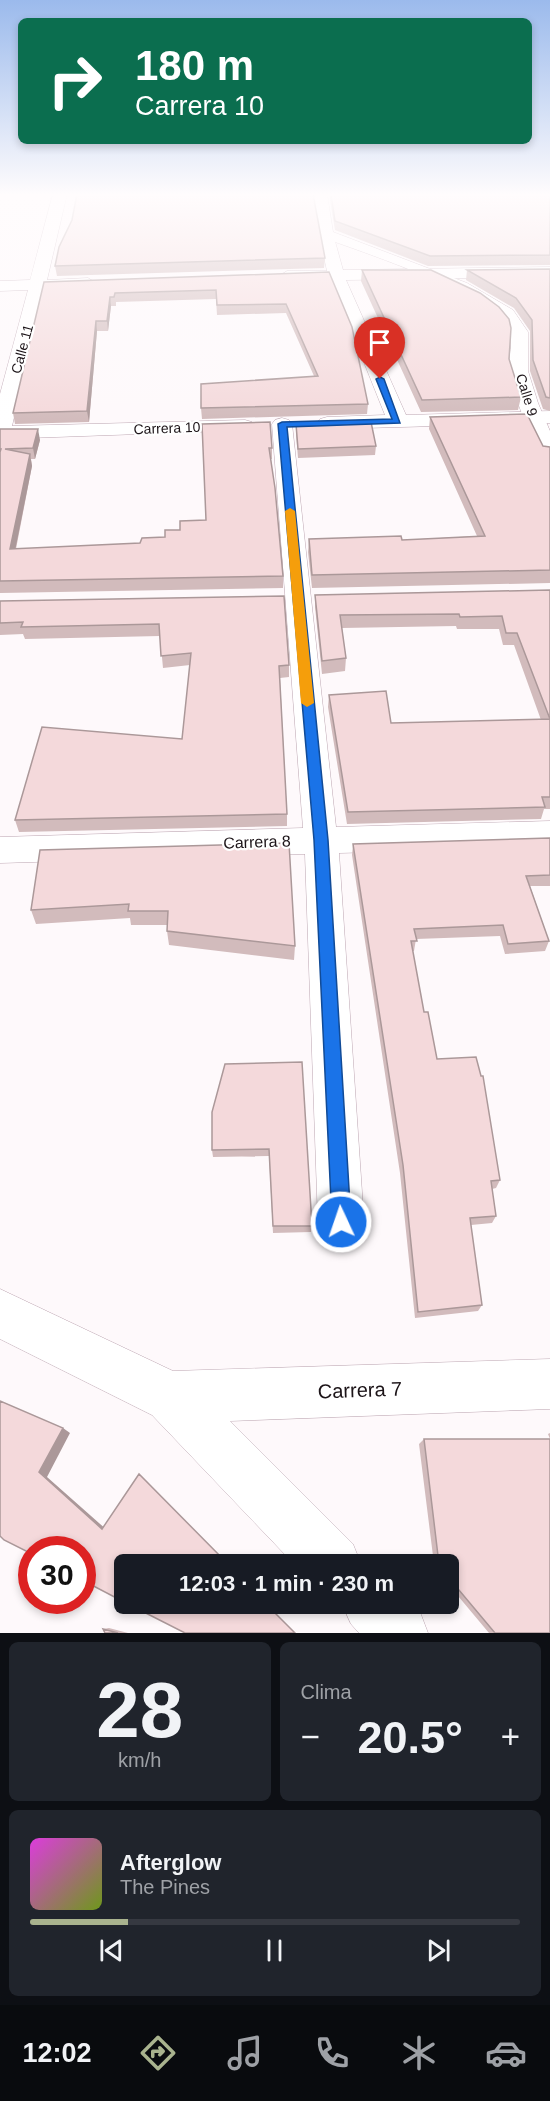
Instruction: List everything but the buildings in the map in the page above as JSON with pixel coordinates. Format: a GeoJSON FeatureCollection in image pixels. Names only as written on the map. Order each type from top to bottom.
{"type":"FeatureCollection","features":[{"type":"Feature","properties":{"kind":"street","name":"Calle 11"},"geometry":{"type":"LineString","coordinates":[[0,433],[42,270]]}},
{"type":"Feature","properties":{"kind":"street"},"geometry":{"type":"LineString","coordinates":[[335,270],[398,421]]}},
{"type":"Feature","properties":{"kind":"street","name":"Calle 9"},"geometry":{"type":"LineString","coordinates":[[422,270],[497,305],[517,324],[520,341],[518,370],[541,417],[550,452]]}},
{"type":"Feature","properties":{"kind":"street"},"geometry":{"type":"LineString","coordinates":[[277,276],[550,272]]}},
{"type":"Feature","properties":{"kind":"street"},"geometry":{"type":"LineString","coordinates":[[0,286],[98,283]]}},
{"type":"Feature","properties":{"kind":"street","name":"Carrera 10"},"geometry":{"type":"LineString","coordinates":[[0,433],[541,417]]}},
{"type":"Feature","properties":{"kind":"street"},"geometry":{"type":"LineString","coordinates":[[282,424],[321,840],[341,1222]]}},
{"type":"Feature","properties":{"kind":"street","name":"Carrera 8"},"geometry":{"type":"LineString","coordinates":[[0,850],[550,834]]}},
{"type":"Feature","properties":{"kind":"street"},"geometry":{"type":"LineString","coordinates":[[0,1313],[170,1397],[323,1554]]}},
{"type":"Feature","properties":{"kind":"street","name":"Carrera 7"},"geometry":{"type":"LineString","coordinates":[[170,1397],[550,1384]]}},
{"type":"Feature","properties":{"kind":"street"},"geometry":{"type":"LineString","coordinates":[[381,1614],[399,1633]]}},
{"type":"Feature","properties":{"kind":"slow traffic"},"geometry":{"type":"LineString","coordinates":[[290,511],[307,703]]}},
{"type":"Feature","properties":{"kind":"route"},"geometry":{"type":"LineString","coordinates":[[341,1222],[321,840],[282,424],[398,421],[380,379]]}}]}
